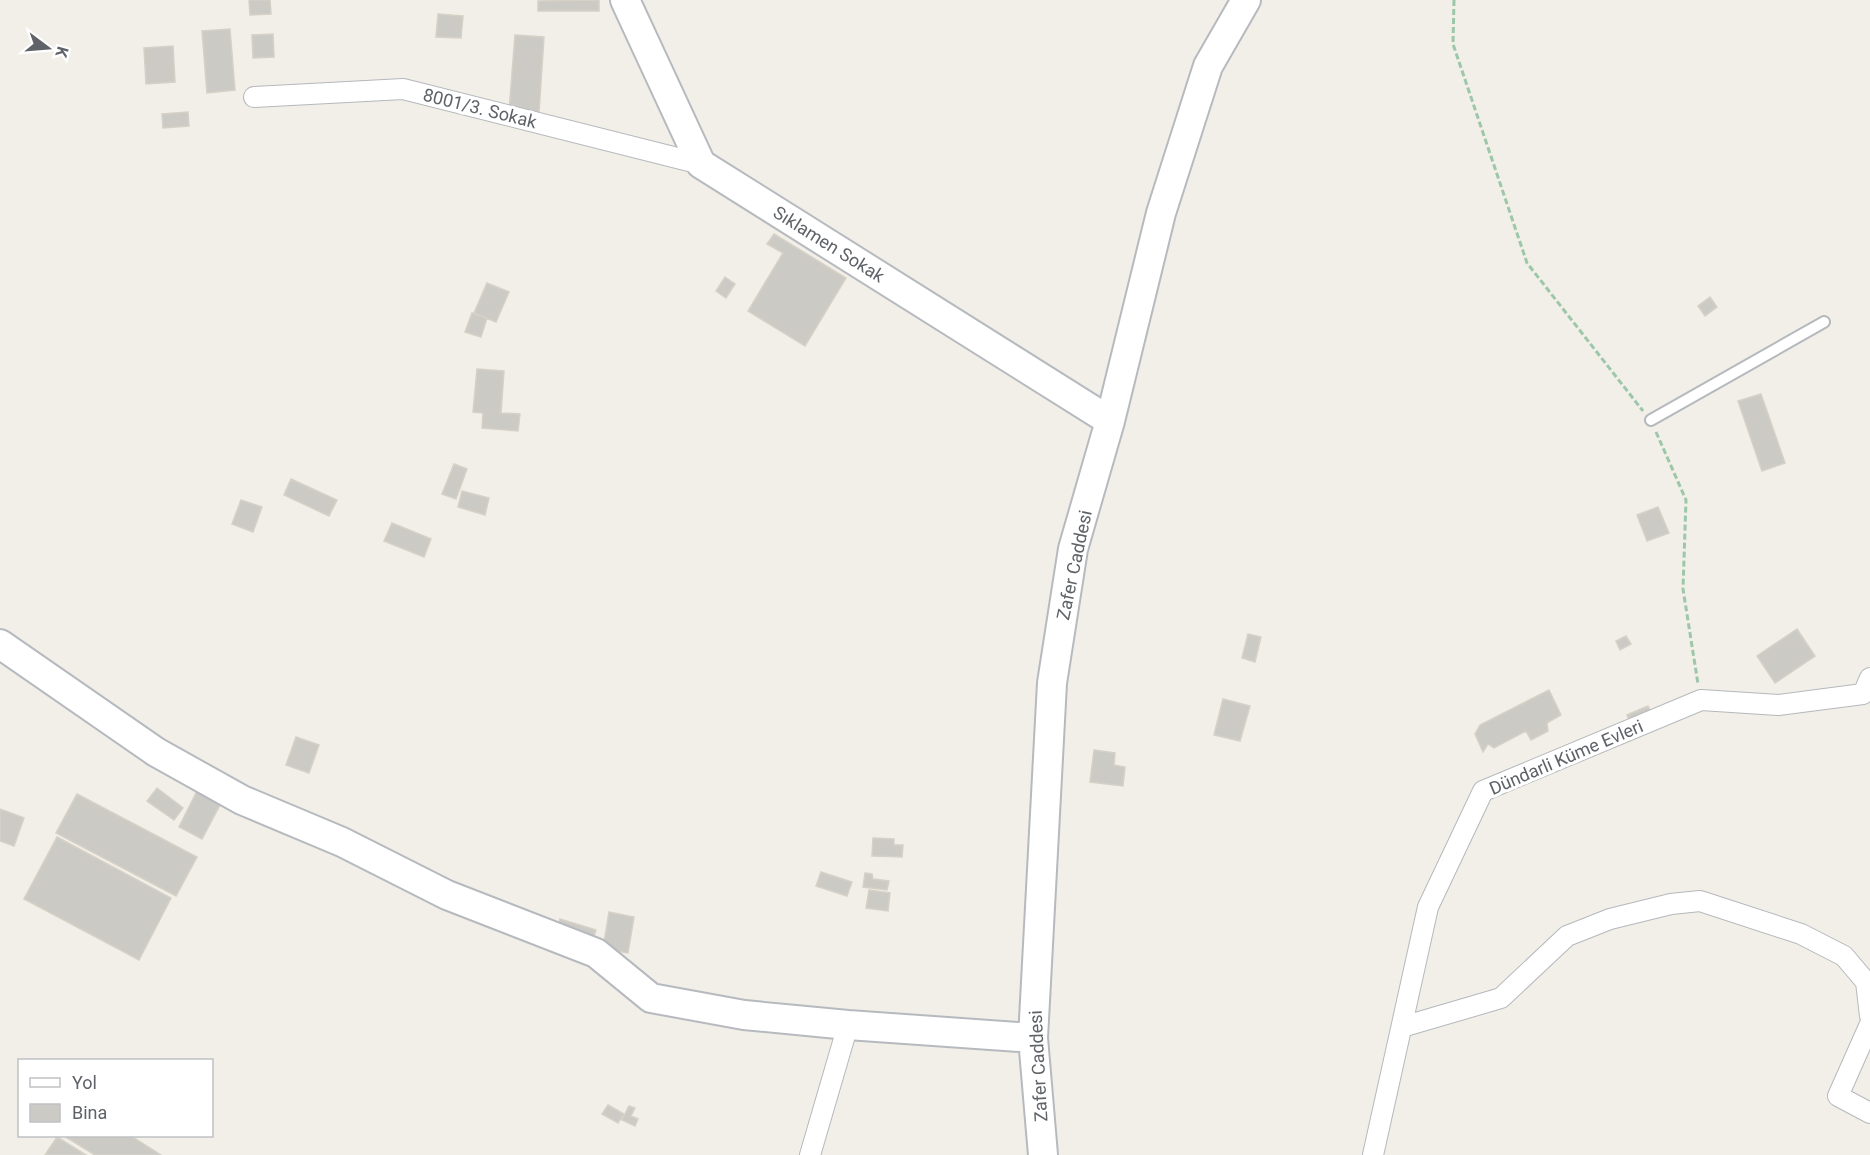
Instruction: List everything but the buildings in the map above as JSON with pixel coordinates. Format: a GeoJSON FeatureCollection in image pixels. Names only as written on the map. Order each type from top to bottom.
{"type":"FeatureCollection","features":[{"type":"Feature","properties":{"kind":"street"},"geometry":{"type":"LineString","coordinates":[[625,0],[701,164]]}},
{"type":"Feature","properties":{"kind":"street","name":"Zafer Caddesi"},"geometry":{"type":"LineString","coordinates":[[1043,1155],[1033,1038],[1052,683],[1073,549],[1110,421],[1161,213],[1208,66],[1246,0]]}},
{"type":"Feature","properties":{"kind":"street","name":"8001/3. Sokak"},"geometry":{"type":"LineString","coordinates":[[254,97],[403,89],[701,164]]}},
{"type":"Feature","properties":{"kind":"street","name":"Sıklamen Sokak"},"geometry":{"type":"LineString","coordinates":[[701,164],[1110,421]]}},
{"type":"Feature","properties":{"kind":"street"},"geometry":{"type":"LineString","coordinates":[[0,644],[156,752],[242,800],[342,842],[447,896],[596,953],[651,998],[744,1015],[1033,1038]]}},
{"type":"Feature","properties":{"kind":"street","name":"Dündarli Küme Evleri"},"geometry":{"type":"LineString","coordinates":[[1373,1155],[1428,907],[1483,791],[1701,700],[1778,705],[1863,694],[1870,678]]}},
{"type":"Feature","properties":{"kind":"street"},"geometry":{"type":"LineString","coordinates":[[1402,1027],[1501,998],[1567,936],[1620,917],[1671,904],[1700,901],[1801,934],[1844,957],[1866,982],[1870,1016]]}},
{"type":"Feature","properties":{"kind":"street"},"geometry":{"type":"LineString","coordinates":[[1870,1024],[1838,1096],[1870,1113]]}},
{"type":"Feature","properties":{"kind":"street"},"geometry":{"type":"LineString","coordinates":[[810,1155],[848,1025]]}},
{"type":"Feature","properties":{"kind":"lane"},"geometry":{"type":"LineString","coordinates":[[1651,420],[1824,322]]}},
{"type":"Feature","properties":{"kind":"path"},"geometry":{"type":"LineString","coordinates":[[1454,0],[1453,44],[1527,263],[1651,420],[1686,500],[1683,589],[1701,700]]}}]}
